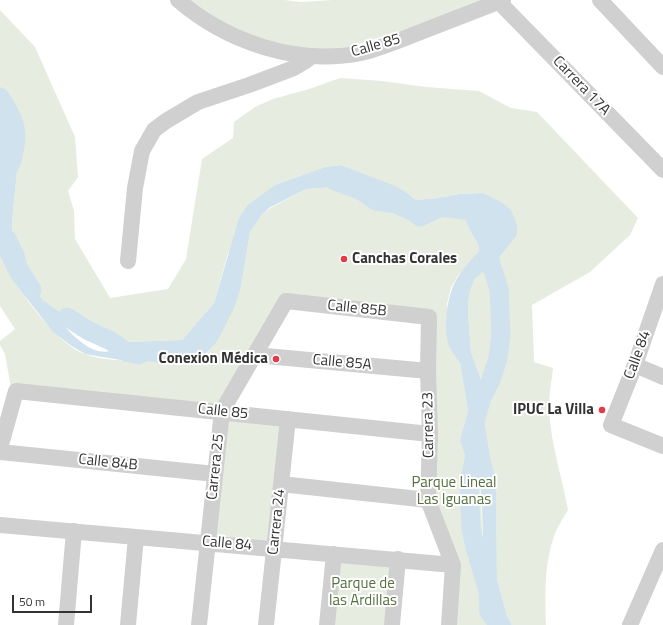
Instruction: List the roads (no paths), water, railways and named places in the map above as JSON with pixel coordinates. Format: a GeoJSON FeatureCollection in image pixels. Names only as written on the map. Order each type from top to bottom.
{"type":"FeatureCollection","features":[{"type":"Feature","properties":{"kind":"street","name":"Calle 85"},"geometry":{"type":"LineString","coordinates":[[178,0],[201,18],[238,37],[280,51],[312,56],[347,55],[379,48],[501,1]]}},
{"type":"Feature","properties":{"kind":"street"},"geometry":{"type":"LineString","coordinates":[[600,0],[663,67]]}},
{"type":"Feature","properties":{"kind":"street","name":"Carrera 17A"},"geometry":{"type":"LineString","coordinates":[[501,1],[663,170]]}},
{"type":"Feature","properties":{"kind":"street"},"geometry":{"type":"LineString","coordinates":[[128,261],[135,188],[142,151],[154,130],[198,102],[294,68],[312,56]]}},
{"type":"Feature","properties":{"kind":"street","name":"Calle 84"},"geometry":{"type":"LineString","coordinates":[[663,284],[635,365],[611,425],[663,446]]}},
{"type":"Feature","properties":{"kind":"street","name":"Calle 85B"},"geometry":{"type":"LineString","coordinates":[[286,302],[429,317]]}},
{"type":"Feature","properties":{"kind":"street","name":"Carrera 25"},"geometry":{"type":"LineString","coordinates":[[199,625],[222,411],[286,302]]}},
{"type":"Feature","properties":{"kind":"street","name":"Carrera 23"},"geometry":{"type":"LineString","coordinates":[[429,317],[428,371],[430,434],[428,500],[453,565],[449,625]]}},
{"type":"Feature","properties":{"kind":"street","name":"Calle 85A"},"geometry":{"type":"LineString","coordinates":[[255,355],[428,371]]}},
{"type":"Feature","properties":{"kind":"street"},"geometry":{"type":"LineString","coordinates":[[635,365],[663,377]]}},
{"type":"Feature","properties":{"kind":"street","name":"Calle 85"},"geometry":{"type":"LineString","coordinates":[[0,448],[16,391],[222,411],[430,434]]}},
{"type":"Feature","properties":{"kind":"street","name":"Carrera 24"},"geometry":{"type":"LineString","coordinates":[[266,625],[288,419]]}},
{"type":"Feature","properties":{"kind":"street","name":"Calle 84B"},"geometry":{"type":"LineString","coordinates":[[0,452],[215,474]]}},
{"type":"Feature","properties":{"kind":"street"},"geometry":{"type":"LineString","coordinates":[[281,484],[428,500]]}},
{"type":"Feature","properties":{"kind":"street","name":"Calle 84"},"geometry":{"type":"LineString","coordinates":[[0,525],[453,565]]}},
{"type":"Feature","properties":{"kind":"street"},"geometry":{"type":"LineString","coordinates":[[66,625],[74,531]]}},
{"type":"Feature","properties":{"kind":"street"},"geometry":{"type":"LineString","coordinates":[[128,625],[136,537]]}},
{"type":"Feature","properties":{"kind":"street"},"geometry":{"type":"LineString","coordinates":[[630,625],[663,550]]}},
{"type":"Feature","properties":{"kind":"street"},"geometry":{"type":"LineString","coordinates":[[328,625],[334,554]]}},
{"type":"Feature","properties":{"kind":"street"},"geometry":{"type":"LineString","coordinates":[[392,625],[398,559]]}},
{"type":"Feature","properties":{"kind":"water"},"geometry":{"type":"Polygon","coordinates":[[[0,86],[6,97],[12,115],[19,151],[12,222],[18,268],[43,300],[67,317],[107,335],[127,342],[182,340],[214,303],[239,218],[248,205],[275,185],[325,167],[341,165],[395,186],[416,200],[459,194],[483,193],[501,202],[511,210],[517,225],[517,235],[501,255],[474,280],[469,295],[468,313],[471,352],[480,377],[483,413],[491,461],[496,479],[497,579],[507,616],[512,625],[496,625],[481,591],[483,546],[480,482],[460,363],[450,348],[446,332],[447,312],[454,284],[472,259],[488,242],[488,226],[482,216],[472,211],[459,209],[430,221],[396,204],[350,186],[306,189],[269,208],[261,216],[250,232],[241,287],[234,308],[221,334],[215,344],[200,358],[183,364],[126,361],[85,354],[53,332],[11,278],[0,256],[0,86]],[[62,323],[80,341],[96,350],[103,352],[111,350],[117,345],[97,333],[62,323]]]}},
{"type":"Feature","properties":{"kind":"waterway"},"geometry":{"type":"LineString","coordinates":[[0,97],[10,114],[15,129],[16,136],[11,163]]}},
{"type":"Feature","properties":{"kind":"waterway"},"geometry":{"type":"LineString","coordinates":[[333,180],[362,191],[376,201],[396,204],[412,211],[420,217],[441,207],[472,211],[488,242],[491,264],[499,289],[501,334],[498,358],[491,380],[482,397],[470,440],[475,455],[469,484],[471,528],[475,547],[488,591],[489,612],[499,625]]}},
{"type":"Feature","properties":{"kind":"waterway"},"geometry":{"type":"LineString","coordinates":[[7,239],[15,255],[18,268],[32,290]]}},
{"type":"Feature","properties":{"kind":"waterway"},"geometry":{"type":"LineString","coordinates":[[67,317],[87,330],[111,341],[126,352],[139,355]]}},
{"type":"Feature","properties":{"kind":"place","name":"Canchas Corales"},"geometry":{"type":"Point","coordinates":[344,259]}},
{"type":"Feature","properties":{"kind":"place","name":"Conexion Médica"},"geometry":{"type":"Point","coordinates":[276,359]}},
{"type":"Feature","properties":{"kind":"place","name":"IPUC La Villa"},"geometry":{"type":"Point","coordinates":[602,410]}},
{"type":"Feature","properties":{"kind":"park label","name":"Parque Lineal Las Iguanas"},"geometry":{"type":"Point","coordinates":[454,492]}},
{"type":"Feature","properties":{"kind":"park label","name":"Parque de las Ardillas"},"geometry":{"type":"Point","coordinates":[363,592]}}]}
